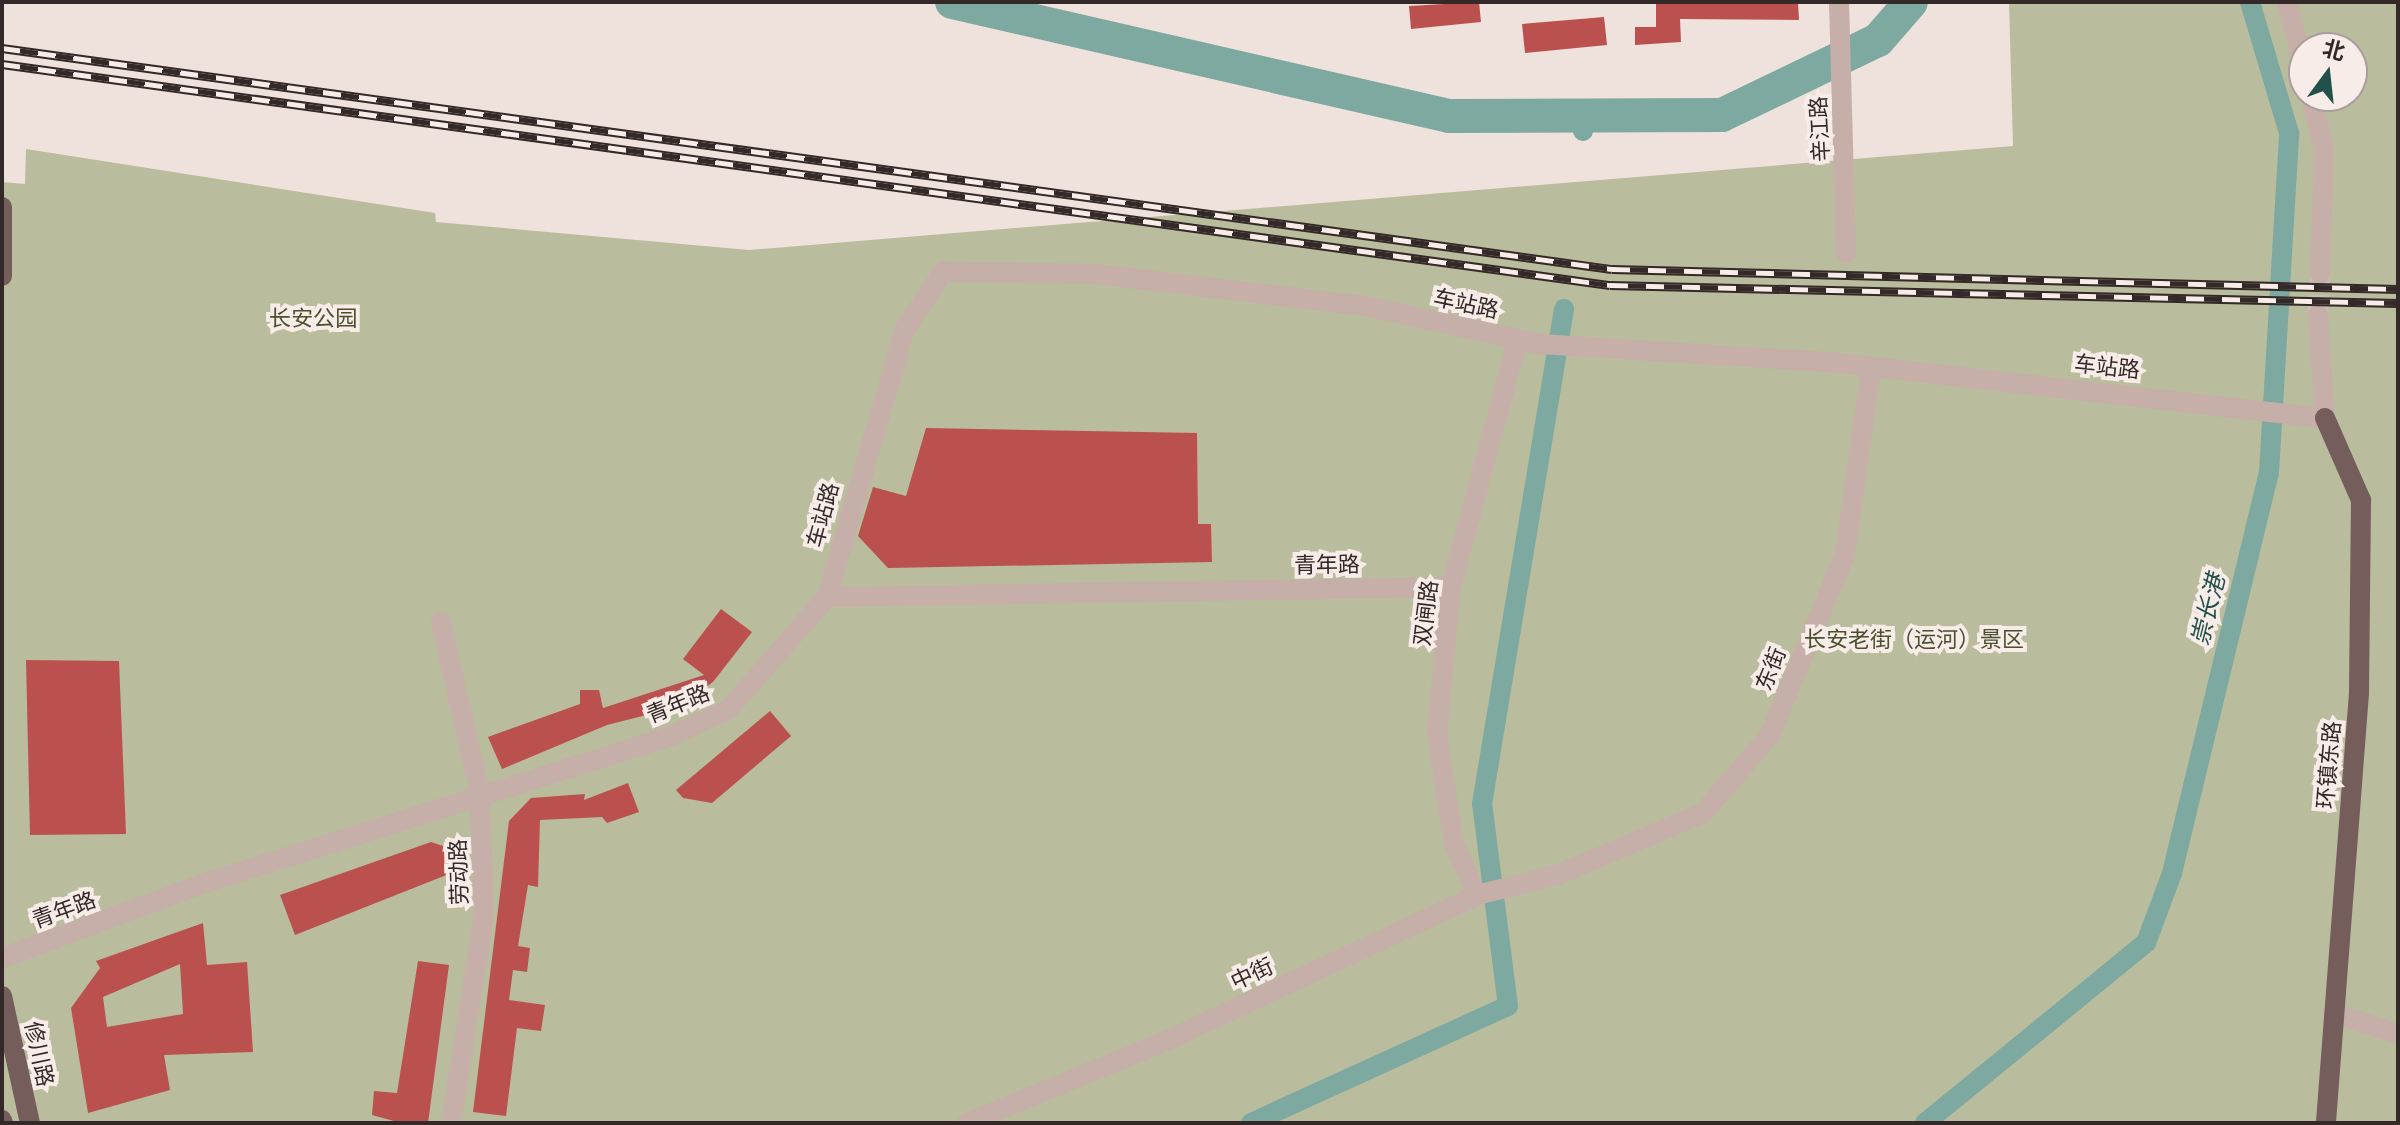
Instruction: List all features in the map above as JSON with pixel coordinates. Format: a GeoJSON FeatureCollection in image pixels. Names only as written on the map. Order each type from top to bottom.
{"type":"FeatureCollection","features":[{"type":"Feature","properties":{"kind":"main road"},"geometry":{"type":"LineString","coordinates":[[2,207],[2,276]]}},
{"type":"Feature","properties":{"kind":"main road","name":"环镇东路"},"geometry":{"type":"LineString","coordinates":[[2320,417],[2361,500],[2359,693],[2326,1123]]}},
{"type":"Feature","properties":{"kind":"main road","name":"修川路"},"geometry":{"type":"LineString","coordinates":[[2,996],[30,1123]]}},
{"type":"Feature","properties":{"kind":"street","name":"辛江路"},"geometry":{"type":"LineString","coordinates":[[1839,2],[1846,253]]}},
{"type":"Feature","properties":{"kind":"street"},"geometry":{"type":"LineString","coordinates":[[2287,2],[2295,32]]}},
{"type":"Feature","properties":{"kind":"street"},"geometry":{"type":"LineString","coordinates":[[2315,112],[2324,149],[2320,274]]}},
{"type":"Feature","properties":{"kind":"street","name":"车站路"},"geometry":{"type":"LineString","coordinates":[[827,597],[905,329],[943,272],[1096,274],[1365,306],[1540,344],[1871,368],[2320,417]]}},
{"type":"Feature","properties":{"kind":"street"},"geometry":{"type":"LineString","coordinates":[[2318,315],[2320,417]]}},
{"type":"Feature","properties":{"kind":"street","name":"双闸路"},"geometry":{"type":"LineString","coordinates":[[1485,895],[1454,844],[1437,734],[1451,587],[1518,339]]}},
{"type":"Feature","properties":{"kind":"street","name":"东街"},"geometry":{"type":"LineString","coordinates":[[1557,875],[1703,813],[1770,735],[1845,554],[1871,368]]}},
{"type":"Feature","properties":{"kind":"street","name":"青年路"},"geometry":{"type":"LineString","coordinates":[[2,958],[480,794],[673,735],[729,709],[827,597],[1451,587]]}},
{"type":"Feature","properties":{"kind":"street","name":"劳动路"},"geometry":{"type":"LineString","coordinates":[[441,622],[480,794],[484,915],[451,1123]]}},
{"type":"Feature","properties":{"kind":"street","name":"中街"},"geometry":{"type":"LineString","coordinates":[[967,1123],[1166,1041],[1485,895],[1557,875]]}},
{"type":"Feature","properties":{"kind":"street"},"geometry":{"type":"LineString","coordinates":[[2333,1013],[2398,1034]]}},
{"type":"Feature","properties":{"kind":"green space","name":"长安老街（运河）景区"},"geometry":{"type":"Polygon","coordinates":[[[2009,2],[2397,2],[2398,1123],[2,1123],[2,182],[25,184],[26,149],[435,213],[436,222],[749,250],[2013,146],[2009,2]]]}},
{"type":"Feature","properties":{"kind":"building"},"geometry":{"type":"Polygon","coordinates":[[[1479,2],[1481,22],[1411,29],[1409,6],[1479,2]]]}},
{"type":"Feature","properties":{"kind":"building"},"geometry":{"type":"Polygon","coordinates":[[[1656,2],[1798,2],[1799,20],[1680,19],[1681,42],[1635,45],[1635,27],[1656,27],[1656,2]]]}},
{"type":"Feature","properties":{"kind":"building"},"geometry":{"type":"Polygon","coordinates":[[[1604,17],[1607,45],[1525,53],[1522,24],[1604,17]]]}},
{"type":"Feature","properties":{"kind":"building"},"geometry":{"type":"Polygon","coordinates":[[[926,428],[1197,433],[1198,524],[1211,524],[1212,562],[888,568],[858,536],[873,487],[906,496],[926,428]]]}},
{"type":"Feature","properties":{"kind":"building"},"geometry":{"type":"Polygon","coordinates":[[[721,609],[752,632],[713,682],[678,707],[607,725],[502,769],[488,737],[580,704],[580,690],[599,690],[603,708],[704,675],[683,659],[721,609]]]}},
{"type":"Feature","properties":{"kind":"building"},"geometry":{"type":"Polygon","coordinates":[[[26,660],[119,661],[126,834],[30,835],[26,660]]]}},
{"type":"Feature","properties":{"kind":"building"},"geometry":{"type":"Polygon","coordinates":[[[770,711],[791,736],[712,803],[683,798],[676,790],[770,711]]]}},
{"type":"Feature","properties":{"kind":"building"},"geometry":{"type":"Polygon","coordinates":[[[628,783],[639,812],[607,823],[602,817],[540,820],[538,887],[528,885],[518,946],[530,948],[527,972],[513,970],[509,1000],[545,1005],[541,1031],[517,1028],[506,1116],[473,1112],[509,821],[531,798],[585,794],[584,800],[628,783]]]}},
{"type":"Feature","properties":{"kind":"building"},"geometry":{"type":"Polygon","coordinates":[[[431,842],[443,846],[454,872],[295,935],[280,895],[431,842]]]}},
{"type":"Feature","properties":{"kind":"building"},"geometry":{"type":"Polygon","coordinates":[[[203,923],[207,965],[247,962],[253,1052],[164,1055],[170,1090],[88,1113],[71,1008],[100,968],[96,961],[203,923]],[[180,964],[103,997],[107,1027],[183,1014],[180,964]]]}},
{"type":"Feature","properties":{"kind":"building"},"geometry":{"type":"Polygon","coordinates":[[[418,961],[449,965],[428,1123],[401,1123],[372,1115],[374,1091],[397,1093],[418,961]]]}},
{"type":"Feature","properties":{"kind":"waterway"},"geometry":{"type":"LineString","coordinates":[[952,2],[1449,116],[1722,115],[1878,40],[1911,2]]}},
{"type":"Feature","properties":{"kind":"waterway","name":"崇长港"},"geometry":{"type":"LineString","coordinates":[[1925,1123],[2146,943],[2172,873],[2269,473],[2289,133],[2250,2]]}},
{"type":"Feature","properties":{"kind":"waterway"},"geometry":{"type":"LineString","coordinates":[[1583,131],[1584,115]]}},
{"type":"Feature","properties":{"kind":"waterway"},"geometry":{"type":"LineString","coordinates":[[1251,1123],[1508,1006],[1482,804],[1564,309]]}},
{"type":"Feature","properties":{"kind":"tunnel"},"geometry":{"type":"LineString","coordinates":[[2318,315],[2320,274]]}},
{"type":"Feature","properties":{"kind":"railway"},"geometry":{"type":"LineString","coordinates":[[2,48],[1612,269],[2398,289]]}},
{"type":"Feature","properties":{"kind":"railway"},"geometry":{"type":"LineString","coordinates":[[2,64],[1610,285],[2398,303]]}},
{"type":"Feature","properties":{"kind":"park label","name":"长安公园"},"geometry":{"type":"Point","coordinates":[313,319]}}]}
